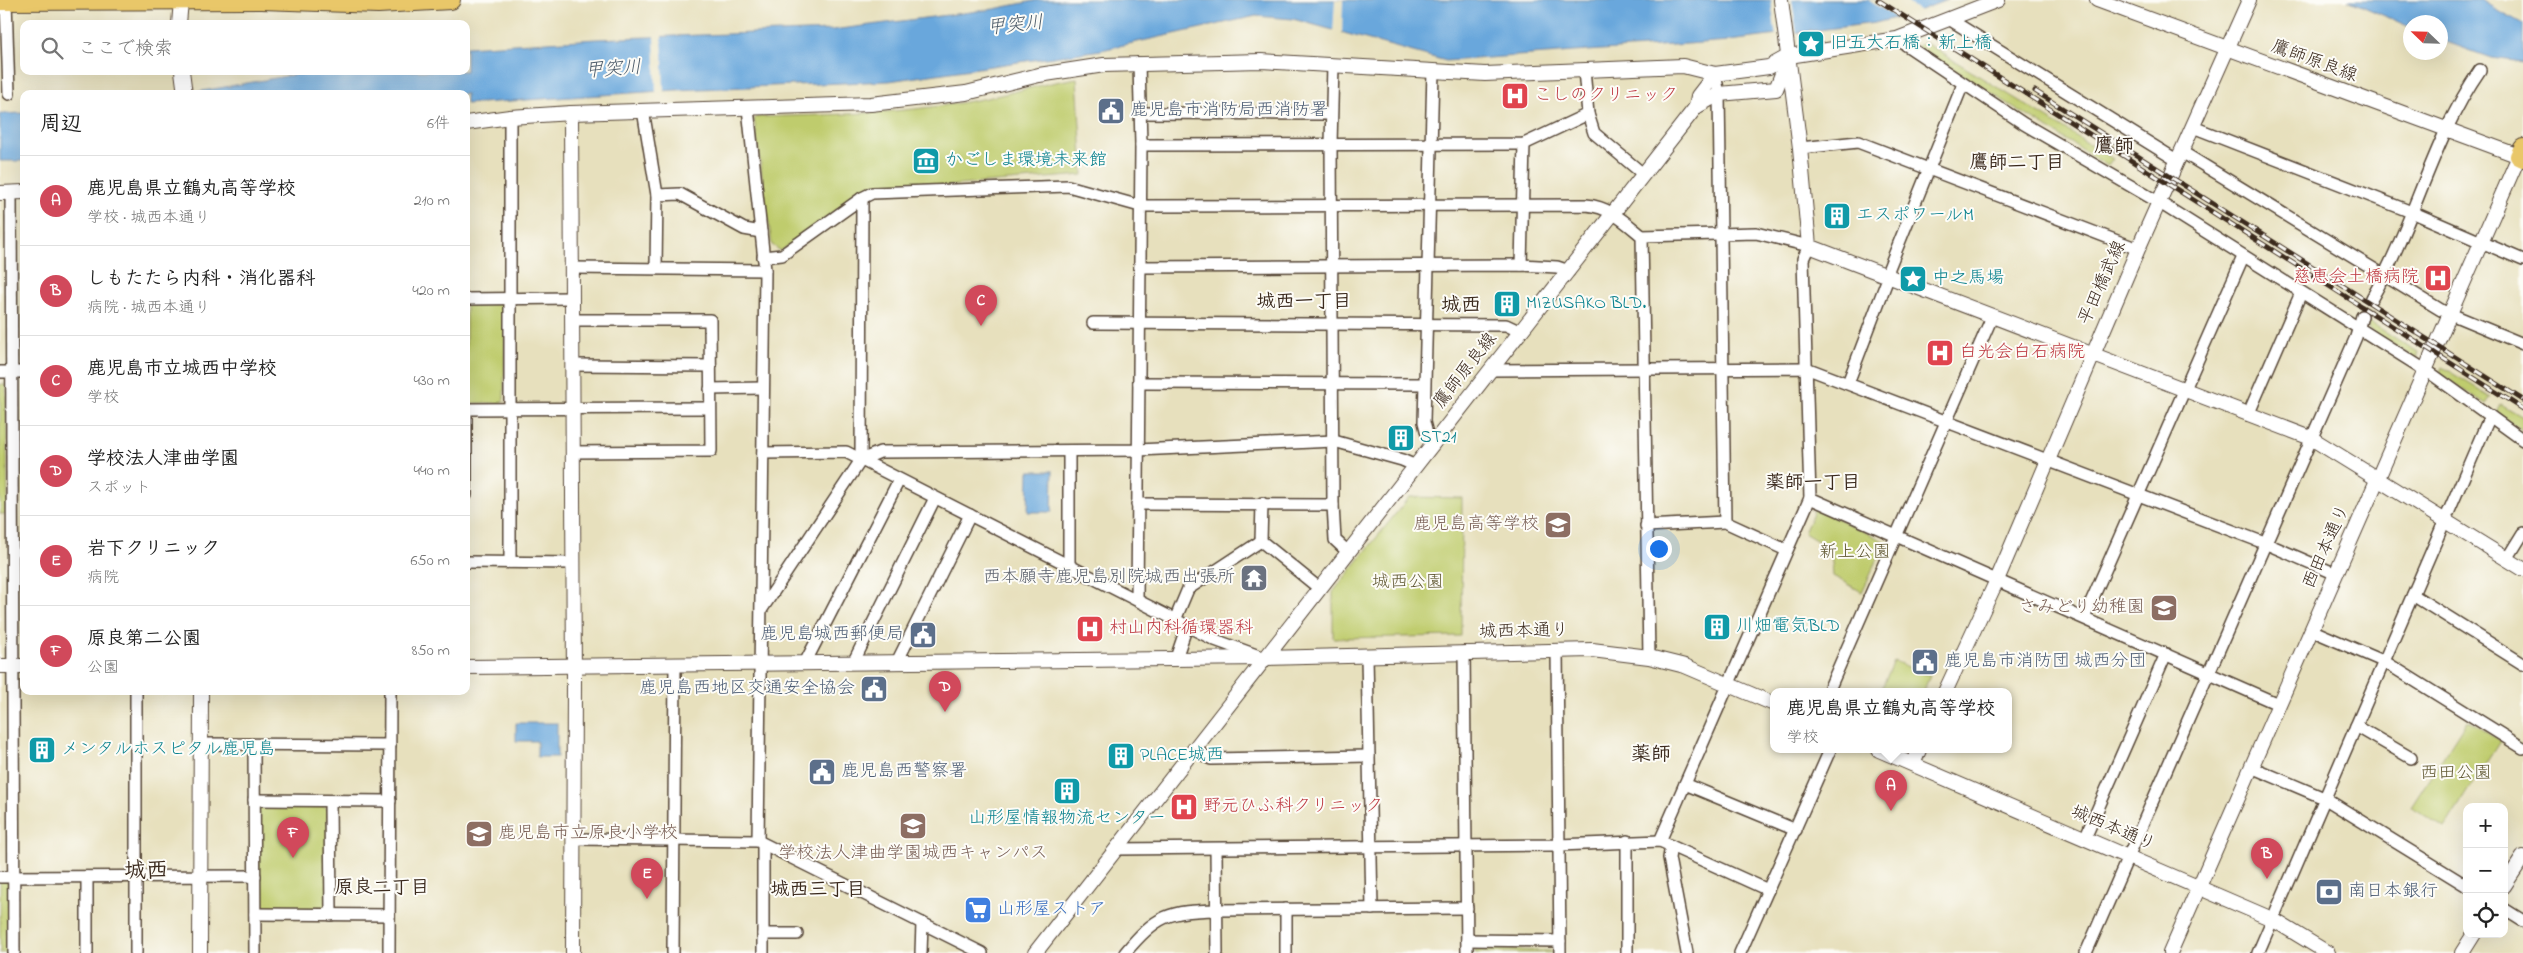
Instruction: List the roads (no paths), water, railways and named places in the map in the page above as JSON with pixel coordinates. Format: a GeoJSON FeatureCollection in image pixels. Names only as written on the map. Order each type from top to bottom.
{"type":"FeatureCollection","features":[{"type":"Feature","properties":{"kind":"highway"},"geometry":{"type":"LineString","coordinates":[[3,1],[261,0],[378,4],[451,0]]}},
{"type":"Feature","properties":{"kind":"street"},"geometry":{"type":"LineString","coordinates":[[1660,841],[1810,498],[1803,259],[1809,246],[1800,148],[1781,0]]}},
{"type":"Feature","properties":{"kind":"street"},"geometry":{"type":"LineString","coordinates":[[470,122],[510,117],[571,113],[871,104],[966,92],[1039,75],[1104,65],[1139,63],[1261,61],[1486,74],[1683,66],[1715,74],[1769,67],[1788,50],[1898,39],[1998,0]]}},
{"type":"Feature","properties":{"kind":"street","name":"鷹師原良線"},"geometry":{"type":"LineString","coordinates":[[2097,0],[2446,130],[2522,154]]}},
{"type":"Feature","properties":{"kind":"street","name":"平田橋武線"},"geometry":{"type":"LineString","coordinates":[[1947,688],[1997,580],[2046,461],[2138,249],[2249,0]]}},
{"type":"Feature","properties":{"kind":"street"},"geometry":{"type":"LineString","coordinates":[[3,1],[9,94]]}},
{"type":"Feature","properties":{"kind":"street"},"geometry":{"type":"LineString","coordinates":[[179,20],[181,1]]}},
{"type":"Feature","properties":{"kind":"street"},"geometry":{"type":"LineString","coordinates":[[1949,18],[2180,157],[2386,274],[2450,314],[2523,344]]}},
{"type":"Feature","properties":{"kind":"street"},"geometry":{"type":"LineString","coordinates":[[1898,39],[2024,124],[2160,203],[2424,370],[2523,440]]}},
{"type":"Feature","properties":{"kind":"street"},"geometry":{"type":"LineString","coordinates":[[1788,50],[1776,89],[1794,103]]}},
{"type":"Feature","properties":{"kind":"street"},"geometry":{"type":"LineString","coordinates":[[1137,600],[1136,504],[1141,145],[1139,63]]}},
{"type":"Feature","properties":{"kind":"street"},"geometry":{"type":"LineString","coordinates":[[1333,65],[1331,114],[1334,384],[1333,505],[1335,540],[1348,552]]}},
{"type":"Feature","properties":{"kind":"street"},"geometry":{"type":"LineString","coordinates":[[1584,70],[1588,114],[1594,133],[1643,174]]}},
{"type":"Feature","properties":{"kind":"street"},"geometry":{"type":"LineString","coordinates":[[2372,298],[2386,274],[2446,130],[2464,94],[2480,70]]}},
{"type":"Feature","properties":{"kind":"street"},"geometry":{"type":"LineString","coordinates":[[1432,71],[1424,422],[1427,434],[1437,441]]}},
{"type":"Feature","properties":{"kind":"street"},"geometry":{"type":"LineString","coordinates":[[1715,74],[1719,94],[1725,522]]}},
{"type":"Feature","properties":{"kind":"street","name":"鷹師原良線"},"geometry":{"type":"LineString","coordinates":[[1696,106],[1698,96],[1715,74]]}},
{"type":"Feature","properties":{"kind":"street"},"geometry":{"type":"LineString","coordinates":[[1848,383],[1888,278],[1889,268],[1963,84]]}},
{"type":"Feature","properties":{"kind":"street","name":"鷹師原良線"},"geometry":{"type":"LineString","coordinates":[[1035,953],[1437,441],[1696,106],[1719,94],[1776,89]]}},
{"type":"Feature","properties":{"kind":"street"},"geometry":{"type":"LineString","coordinates":[[748,108],[764,257],[761,664],[763,953]]}},
{"type":"Feature","properties":{"kind":"street"},"geometry":{"type":"LineString","coordinates":[[643,110],[657,195],[656,268]]}},
{"type":"Feature","properties":{"kind":"street"},"geometry":{"type":"LineString","coordinates":[[571,113],[574,667],[573,953]]}},
{"type":"Feature","properties":{"kind":"street"},"geometry":{"type":"LineString","coordinates":[[1140,114],[1331,114]]}},
{"type":"Feature","properties":{"kind":"street"},"geometry":{"type":"LineString","coordinates":[[1141,145],[1524,144],[1588,114]]}},
{"type":"Feature","properties":{"kind":"street"},"geometry":{"type":"LineString","coordinates":[[510,117],[510,562]]}},
{"type":"Feature","properties":{"kind":"street"},"geometry":{"type":"LineString","coordinates":[[2193,127],[2482,241],[2523,260]]}},
{"type":"Feature","properties":{"kind":"street"},"geometry":{"type":"LineString","coordinates":[[1800,148],[1858,142],[2138,249]]}},
{"type":"Feature","properties":{"kind":"street"},"geometry":{"type":"LineString","coordinates":[[1521,265],[1524,144]]}},
{"type":"Feature","properties":{"kind":"street","name":"西田本通り"},"geometry":{"type":"LineString","coordinates":[[2170,953],[2424,370],[2522,154]]}},
{"type":"Feature","properties":{"kind":"street"},"geometry":{"type":"LineString","coordinates":[[764,257],[782,255],[862,198],[872,193],[1068,186],[1140,206],[1599,206],[1613,212],[1642,236],[1722,233],[1756,234],[1809,246],[1888,278],[2311,438],[2523,569]]}},
{"type":"Feature","properties":{"kind":"street"},"geometry":{"type":"LineString","coordinates":[[12,192],[12,372],[18,543],[18,597],[12,666],[14,953]]}},
{"type":"Feature","properties":{"kind":"street"},"geometry":{"type":"LineString","coordinates":[[657,195],[680,194],[744,229],[761,232]]}},
{"type":"Feature","properties":{"kind":"street"},"geometry":{"type":"LineString","coordinates":[[762,609],[861,460],[862,198]]}},
{"type":"Feature","properties":{"kind":"street"},"geometry":{"type":"LineString","coordinates":[[1642,236],[1649,657]]}},
{"type":"Feature","properties":{"kind":"street"},"geometry":{"type":"LineString","coordinates":[[2084,618],[2243,256]]}},
{"type":"Feature","properties":{"kind":"street"},"geometry":{"type":"LineString","coordinates":[[1140,267],[1521,265],[1557,266],[1569,271]]}},
{"type":"Feature","properties":{"kind":"street"},"geometry":{"type":"LineString","coordinates":[[572,268],[764,270]]}},
{"type":"Feature","properties":{"kind":"street"},"geometry":{"type":"LineString","coordinates":[[2248,415],[2301,293]]}},
{"type":"Feature","properties":{"kind":"street"},"geometry":{"type":"LineString","coordinates":[[470,299],[572,298]]}},
{"type":"Feature","properties":{"kind":"street"},"geometry":{"type":"LineString","coordinates":[[2086,953],[2267,544],[2362,316]]}},
{"type":"Feature","properties":{"kind":"street"},"geometry":{"type":"LineString","coordinates":[[1830,688],[1992,317]]}},
{"type":"Feature","properties":{"kind":"street"},"geometry":{"type":"LineString","coordinates":[[572,320],[710,320],[711,451],[572,452]]}},
{"type":"Feature","properties":{"kind":"street"},"geometry":{"type":"LineString","coordinates":[[1093,323],[1506,325],[1521,332]]}},
{"type":"Feature","properties":{"kind":"street"},"geometry":{"type":"LineString","coordinates":[[572,366],[710,366]]}},
{"type":"Feature","properties":{"kind":"street"},"geometry":{"type":"LineString","coordinates":[[1491,370],[1806,368],[2267,544],[2336,574]]}},
{"type":"Feature","properties":{"kind":"street"},"geometry":{"type":"LineString","coordinates":[[1139,383],[1424,384]]}},
{"type":"Feature","properties":{"kind":"street"},"geometry":{"type":"LineString","coordinates":[[710,388],[763,388]]}},
{"type":"Feature","properties":{"kind":"street"},"geometry":{"type":"LineString","coordinates":[[470,409],[710,408]]}},
{"type":"Feature","properties":{"kind":"street"},"geometry":{"type":"LineString","coordinates":[[2258,953],[2490,416]]}},
{"type":"Feature","properties":{"kind":"street"},"geometry":{"type":"LineString","coordinates":[[861,460],[880,452],[1138,450],[1334,441],[1402,460],[1416,466]]}},
{"type":"Feature","properties":{"kind":"street"},"geometry":{"type":"LineString","coordinates":[[1069,451],[1069,564]]}},
{"type":"Feature","properties":{"kind":"street"},"geometry":{"type":"LineString","coordinates":[[764,453],[846,452],[1069,564],[1174,620],[1215,640],[1265,658]]}},
{"type":"Feature","properties":{"kind":"street"},"geometry":{"type":"LineString","coordinates":[[806,663],[899,480]]}},
{"type":"Feature","properties":{"kind":"street"},"geometry":{"type":"LineString","coordinates":[[853,663],[935,498]]}},
{"type":"Feature","properties":{"kind":"street"},"geometry":{"type":"LineString","coordinates":[[1810,498],[2278,704]]}},
{"type":"Feature","properties":{"kind":"street"},"geometry":{"type":"LineString","coordinates":[[1136,504],[1262,503],[1333,505]]}},
{"type":"Feature","properties":{"kind":"street"},"geometry":{"type":"LineString","coordinates":[[1261,541],[1262,503]]}},
{"type":"Feature","properties":{"kind":"street"},"geometry":{"type":"LineString","coordinates":[[897,662],[970,515]]}},
{"type":"Feature","properties":{"kind":"street"},"geometry":{"type":"LineString","coordinates":[[1646,526],[1725,522],[1786,550]]}},
{"type":"Feature","properties":{"kind":"street"},"geometry":{"type":"LineString","coordinates":[[2507,559],[2523,533]]}},
{"type":"Feature","properties":{"kind":"street"},"geometry":{"type":"LineString","coordinates":[[1261,541],[1320,589]]}},
{"type":"Feature","properties":{"kind":"street"},"geometry":{"type":"LineString","coordinates":[[1174,620],[1188,589],[1261,541]]}},
{"type":"Feature","properties":{"kind":"street"},"geometry":{"type":"LineString","coordinates":[[470,562],[573,562]]}},
{"type":"Feature","properties":{"kind":"street"},"geometry":{"type":"LineString","coordinates":[[2413,595],[2523,664]]}},
{"type":"Feature","properties":{"kind":"street"},"geometry":{"type":"LineString","coordinates":[[1176,658],[1187,626]]}},
{"type":"Feature","properties":{"kind":"street"},"geometry":{"type":"LineString","coordinates":[[2311,630],[2385,662],[2523,748]]}},
{"type":"Feature","properties":{"kind":"street"},"geometry":{"type":"LineString","coordinates":[[1467,940],[1560,947],[1557,650]]}},
{"type":"Feature","properties":{"kind":"street","name":"城西本通り"},"geometry":{"type":"LineString","coordinates":[[470,667],[1265,658],[1592,650],[1649,657],[1685,666],[1770,702]]}},
{"type":"Feature","properties":{"kind":"street"},"geometry":{"type":"LineString","coordinates":[[1464,652],[1467,953]]}},
{"type":"Feature","properties":{"kind":"street"},"geometry":{"type":"LineString","coordinates":[[2085,838],[2166,654]]}},
{"type":"Feature","properties":{"kind":"street"},"geometry":{"type":"LineString","coordinates":[[1367,656],[1372,909]]}},
{"type":"Feature","properties":{"kind":"street"},"geometry":{"type":"LineString","coordinates":[[673,953],[675,664]]}},
{"type":"Feature","properties":{"kind":"street"},"geometry":{"type":"LineString","coordinates":[[136,695],[136,953]]}},
{"type":"Feature","properties":{"kind":"street"},"geometry":{"type":"LineString","coordinates":[[200,953],[201,695]]}},
{"type":"Feature","properties":{"kind":"street"},"geometry":{"type":"LineString","coordinates":[[389,953],[390,695]]}},
{"type":"Feature","properties":{"kind":"street"},"geometry":{"type":"LineString","coordinates":[[2356,726],[2411,758]]}},
{"type":"Feature","properties":{"kind":"street"},"geometry":{"type":"LineString","coordinates":[[201,744],[390,745]]}},
{"type":"Feature","properties":{"kind":"street"},"geometry":{"type":"LineString","coordinates":[[254,744],[255,953]]}},
{"type":"Feature","properties":{"kind":"street"},"geometry":{"type":"LineString","coordinates":[[1194,750],[1211,759],[1369,756]]}},
{"type":"Feature","properties":{"kind":"street"},"geometry":{"type":"LineString","coordinates":[[1740,953],[1829,753]]}},
{"type":"Feature","properties":{"kind":"street","name":"城西本通り"},"geometry":{"type":"LineString","coordinates":[[1886,753],[2272,919],[2328,953]]}},
{"type":"Feature","properties":{"kind":"street"},"geometry":{"type":"LineString","coordinates":[[1913,764],[1918,753]]}},
{"type":"Feature","properties":{"kind":"street"},"geometry":{"type":"LineString","coordinates":[[2250,767],[2324,798],[2463,884]]}},
{"type":"Feature","properties":{"kind":"street"},"geometry":{"type":"LineString","coordinates":[[1685,784],[1796,830]]}},
{"type":"Feature","properties":{"kind":"street"},"geometry":{"type":"LineString","coordinates":[[254,800],[390,802]]}},
{"type":"Feature","properties":{"kind":"street"},"geometry":{"type":"LineString","coordinates":[[330,801],[331,915]]}},
{"type":"Feature","properties":{"kind":"street"},"geometry":{"type":"LineString","coordinates":[[574,839],[761,843],[982,953]]}},
{"type":"Feature","properties":{"kind":"street"},"geometry":{"type":"LineString","coordinates":[[1627,841],[1627,953]]}},
{"type":"Feature","properties":{"kind":"street"},"geometry":{"type":"LineString","coordinates":[[1116,848],[1216,849],[1559,845],[1660,841],[1768,890]]}},
{"type":"Feature","properties":{"kind":"street"},"geometry":{"type":"LineString","coordinates":[[1671,846],[1669,858],[1687,953]]}},
{"type":"Feature","properties":{"kind":"street"},"geometry":{"type":"LineString","coordinates":[[1216,849],[1217,953]]}},
{"type":"Feature","properties":{"kind":"street"},"geometry":{"type":"LineString","coordinates":[[2508,880],[2523,856]]}},
{"type":"Feature","properties":{"kind":"street"},"geometry":{"type":"LineString","coordinates":[[87,876],[87,953]]}},
{"type":"Feature","properties":{"kind":"street"},"geometry":{"type":"LineString","coordinates":[[0,877],[254,876]]}},
{"type":"Feature","properties":{"kind":"street"},"geometry":{"type":"LineString","coordinates":[[1126,953],[1142,932],[1162,918],[1177,912],[1467,908]]}},
{"type":"Feature","properties":{"kind":"street"},"geometry":{"type":"LineString","coordinates":[[1286,909],[1286,953]]}},
{"type":"Feature","properties":{"kind":"street"},"geometry":{"type":"LineString","coordinates":[[2508,912],[2523,921]]}},
{"type":"Feature","properties":{"kind":"street"},"geometry":{"type":"LineString","coordinates":[[255,914],[389,914]]}},
{"type":"Feature","properties":{"kind":"street"},"geometry":{"type":"LineString","coordinates":[[922,923],[922,953]]}},
{"type":"Feature","properties":{"kind":"street"},"geometry":{"type":"LineString","coordinates":[[763,934],[796,934]]}},
{"type":"Feature","properties":{"kind":"street"},"geometry":{"type":"LineString","coordinates":[[2462,953],[2471,938]]}},
{"type":"Feature","properties":{"kind":"water","name":"甲突川"},"geometry":{"type":"Polygon","coordinates":[[[1038,0],[1947,0],[1907,15],[1875,23],[1729,41],[1446,61],[1293,19],[1256,16],[1101,50],[889,81],[676,90],[470,104],[470,90],[208,90],[292,75],[470,75],[470,47],[596,39],[832,30],[994,9],[1038,0]]]}},
{"type":"Feature","properties":{"kind":"water"},"geometry":{"type":"Polygon","coordinates":[[[2348,0],[2481,0],[2523,24],[2523,62],[2491,58],[2448,43],[2448,15],[2403,15],[2403,24],[2348,0]]]}},
{"type":"Feature","properties":{"kind":"water"},"geometry":{"type":"Polygon","coordinates":[[[20,113],[20,161],[0,161],[0,114],[20,113]]]}},
{"type":"Feature","properties":{"kind":"water"},"geometry":{"type":"Polygon","coordinates":[[[1029,471],[1053,471],[1052,512],[1028,512],[1029,471]]]}},
{"type":"Feature","properties":{"kind":"water"},"geometry":{"type":"Polygon","coordinates":[[[516,723],[557,723],[557,757],[537,757],[537,741],[516,741],[516,723]]]}},
{"type":"Feature","properties":{"kind":"tunnel"},"geometry":{"type":"LineString","coordinates":[[2362,316],[2372,298]]}},
{"type":"Feature","properties":{"kind":"railway"},"geometry":{"type":"LineString","coordinates":[[1878,0],[2523,409]]}},
{"type":"Feature","properties":{"kind":"railway"},"geometry":{"type":"LineString","coordinates":[[2035,91],[2523,400]]}},
{"type":"Feature","properties":{"kind":"place","name":"旧五大石橋：新上橋"},"geometry":{"type":"Point","coordinates":[1811,44]}},
{"type":"Feature","properties":{"kind":"place","name":"こしのクリニック"},"geometry":{"type":"Point","coordinates":[1515,96]}},
{"type":"Feature","properties":{"kind":"place","name":"鹿児島市消防局西消防署"},"geometry":{"type":"Point","coordinates":[1111,111]}},
{"type":"Feature","properties":{"kind":"place","name":"かごしま環境未来館"},"geometry":{"type":"Point","coordinates":[926,161]}},
{"type":"Feature","properties":{"kind":"place","name":"エスポワールM"},"geometry":{"type":"Point","coordinates":[1837,216]}},
{"type":"Feature","properties":{"kind":"place","name":"慈恵会土橋病院"},"geometry":{"type":"Point","coordinates":[2438,278]}},
{"type":"Feature","properties":{"kind":"place","name":"中之馬場"},"geometry":{"type":"Point","coordinates":[1913,279]}},
{"type":"Feature","properties":{"kind":"place","name":"MIZUSAKO BLD."},"geometry":{"type":"Point","coordinates":[1507,304]}},
{"type":"Feature","properties":{"kind":"place","name":"鹿児島市立城西中学校"},"geometry":{"type":"Point","coordinates":[981,326]}},
{"type":"Feature","properties":{"kind":"place","name":"白光会白石病院"},"geometry":{"type":"Point","coordinates":[1940,353]}},
{"type":"Feature","properties":{"kind":"place","name":"ST21"},"geometry":{"type":"Point","coordinates":[1401,438]}},
{"type":"Feature","properties":{"kind":"place","name":"鹿児島高等学校"},"geometry":{"type":"Point","coordinates":[1558,525]}},
{"type":"Feature","properties":{"kind":"place","name":"西本願寺鹿児島別院城西出張所"},"geometry":{"type":"Point","coordinates":[1254,578]}},
{"type":"Feature","properties":{"kind":"place","name":"さみどり幼稚園"},"geometry":{"type":"Point","coordinates":[2164,608]}},
{"type":"Feature","properties":{"kind":"place","name":"川畑電気BLD"},"geometry":{"type":"Point","coordinates":[1717,627]}},
{"type":"Feature","properties":{"kind":"place","name":"村山内科循環器科"},"geometry":{"type":"Point","coordinates":[1090,629]}},
{"type":"Feature","properties":{"kind":"place","name":"鹿児島城西郵便局"},"geometry":{"type":"Point","coordinates":[923,635]}},
{"type":"Feature","properties":{"kind":"place","name":"鹿児島市消防団 城西分団"},"geometry":{"type":"Point","coordinates":[1925,662]}},
{"type":"Feature","properties":{"kind":"place","name":"鹿児島西地区交通安全協会"},"geometry":{"type":"Point","coordinates":[874,689]}},
{"type":"Feature","properties":{"kind":"place","name":"学校法人津曲学園"},"geometry":{"type":"Point","coordinates":[945,712]}},
{"type":"Feature","properties":{"kind":"place","name":"メンタルホスピタル鹿児島"},"geometry":{"type":"Point","coordinates":[42,750]}},
{"type":"Feature","properties":{"kind":"place","name":"PLACE城西"},"geometry":{"type":"Point","coordinates":[1121,756]}},
{"type":"Feature","properties":{"kind":"place","name":"鹿児島西警察署"},"geometry":{"type":"Point","coordinates":[822,772]}},
{"type":"Feature","properties":{"kind":"place","name":"山形屋情報物流センター"},"geometry":{"type":"Point","coordinates":[1067,791]}},
{"type":"Feature","properties":{"kind":"place","name":"野元ひふ科クリニック"},"geometry":{"type":"Point","coordinates":[1184,807]}},
{"type":"Feature","properties":{"kind":"place","name":"鹿児島県立鶴丸高等学校"},"geometry":{"type":"Point","coordinates":[1891,811]}},
{"type":"Feature","properties":{"kind":"place","name":"学校法人津曲学園城西キャンパス"},"geometry":{"type":"Point","coordinates":[913,826]}},
{"type":"Feature","properties":{"kind":"place","name":"鹿児島市立原良小学校"},"geometry":{"type":"Point","coordinates":[479,834]}},
{"type":"Feature","properties":{"kind":"place","name":"原良第二公園"},"geometry":{"type":"Point","coordinates":[293,858]}},
{"type":"Feature","properties":{"kind":"place","name":"しもたたら内科・消化器科"},"geometry":{"type":"Point","coordinates":[2267,879]}},
{"type":"Feature","properties":{"kind":"place","name":"南日本銀行"},"geometry":{"type":"Point","coordinates":[2329,892]}},
{"type":"Feature","properties":{"kind":"place","name":"岩下クリニック"},"geometry":{"type":"Point","coordinates":[647,899]}},
{"type":"Feature","properties":{"kind":"place","name":"山形屋ストア"},"geometry":{"type":"Point","coordinates":[978,910]}},
{"type":"Feature","properties":{"kind":"district","name":"鷹師"},"geometry":{"type":"Point","coordinates":[2114,147]}},
{"type":"Feature","properties":{"kind":"district","name":"鷹師二丁目"},"geometry":{"type":"Point","coordinates":[2017,163]}},
{"type":"Feature","properties":{"kind":"district","name":"城西一丁目"},"geometry":{"type":"Point","coordinates":[1304,302]}},
{"type":"Feature","properties":{"kind":"district","name":"城西"},"geometry":{"type":"Point","coordinates":[1461,306]}},
{"type":"Feature","properties":{"kind":"district","name":"薬師一丁目"},"geometry":{"type":"Point","coordinates":[1813,483]}},
{"type":"Feature","properties":{"kind":"district","name":"薬師"},"geometry":{"type":"Point","coordinates":[1651,755]}},
{"type":"Feature","properties":{"kind":"district","name":"城西"},"geometry":{"type":"Point","coordinates":[146,872]}},
{"type":"Feature","properties":{"kind":"district","name":"原良二丁目"},"geometry":{"type":"Point","coordinates":[382,888]}},
{"type":"Feature","properties":{"kind":"district","name":"城西三丁目"},"geometry":{"type":"Point","coordinates":[818,890]}},
{"type":"Feature","properties":{"kind":"park label","name":"新上公園"},"geometry":{"type":"Point","coordinates":[1855,553]}},
{"type":"Feature","properties":{"kind":"park label","name":"城西公園"},"geometry":{"type":"Point","coordinates":[1408,583]}},
{"type":"Feature","properties":{"kind":"park label","name":"西田公園"},"geometry":{"type":"Point","coordinates":[2456,774]}}]}
